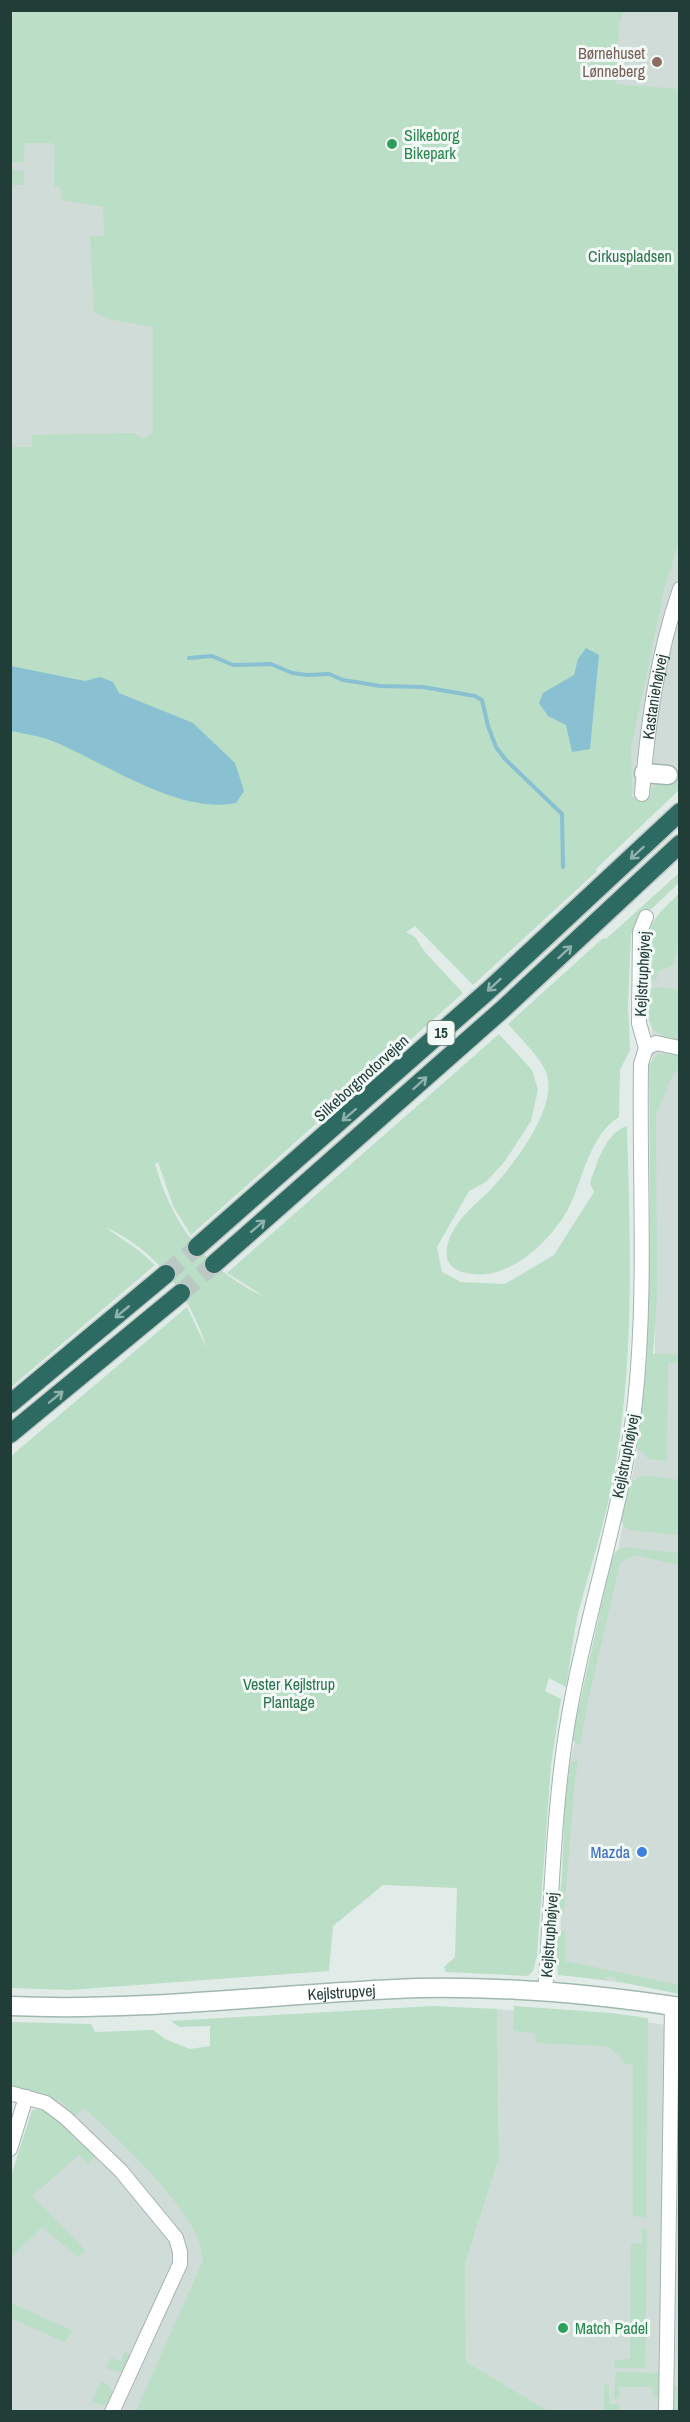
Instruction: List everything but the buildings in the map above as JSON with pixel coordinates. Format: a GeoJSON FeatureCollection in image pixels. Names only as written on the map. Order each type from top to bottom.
{"type":"FeatureCollection","features":[{"type":"Feature","properties":{"kind":"highway","name":"Silkeborgmotorvejen"},"geometry":{"type":"LineString","coordinates":[[197,1247],[480,998],[680,812]]}},
{"type":"Feature","properties":{"kind":"highway","name":"15"},"geometry":{"type":"LineString","coordinates":[[214,1264],[503,1009],[680,844]]}},
{"type":"Feature","properties":{"kind":"highway"},"geometry":{"type":"LineString","coordinates":[[10,1404],[166,1274]]}},
{"type":"Feature","properties":{"kind":"highway"},"geometry":{"type":"LineString","coordinates":[[10,1434],[181,1293]]}},
{"type":"Feature","properties":{"kind":"street","name":"Kastaniehøjvej"},"geometry":{"type":"LineString","coordinates":[[642,794],[647,730],[658,666],[680,589]]}},
{"type":"Feature","properties":{"kind":"street"},"geometry":{"type":"LineString","coordinates":[[644,773],[668,775]]}},
{"type":"Feature","properties":{"kind":"street","name":"Kejlstruphøjvej"},"geometry":{"type":"LineString","coordinates":[[545,1992],[561,1774],[569,1714],[625,1464],[635,1403],[641,1317],[641,1064],[646,1048],[639,1023],[640,932],[646,917]]}},
{"type":"Feature","properties":{"kind":"street"},"geometry":{"type":"LineString","coordinates":[[646,1048],[656,1043],[680,1048]]}},
{"type":"Feature","properties":{"kind":"street","name":"Kejlstrupvej"},"geometry":{"type":"LineString","coordinates":[[10,2006],[62,2008],[131,2006],[418,1988],[497,1988],[676,2007],[666,2412]]}},
{"type":"Feature","properties":{"kind":"street"},"geometry":{"type":"LineString","coordinates":[[10,2093],[46,2103],[66,2118],[121,2171],[176,2238],[180,2252],[180,2264],[112,2412]]}},
{"type":"Feature","properties":{"kind":"street"},"geometry":{"type":"LineString","coordinates":[[10,2149],[26,2097]]}},
{"type":"Feature","properties":{"kind":"shaded area"},"geometry":{"type":"Polygon","coordinates":[[[13,10],[13,17],[153,58],[153,432],[100,470],[11,465],[10,11],[13,10]]]}},
{"type":"Feature","properties":{"kind":"shaded area"},"geometry":{"type":"Polygon","coordinates":[[[619,11],[679,11],[679,93],[615,90],[619,11]]]}},
{"type":"Feature","properties":{"kind":"shaded area"},"geometry":{"type":"Polygon","coordinates":[[[679,533],[679,780],[658,800],[626,794],[631,729],[656,596],[679,533]]]}},
{"type":"Feature","properties":{"kind":"shaded area"},"geometry":{"type":"Polygon","coordinates":[[[679,894],[679,1991],[558,1974],[569,1767],[618,1550],[655,1357],[651,939],[679,894]]]}},
{"type":"Feature","properties":{"kind":"shaded area"},"geometry":{"type":"Polygon","coordinates":[[[497,2009],[679,2027],[679,2411],[548,2411],[466,2363],[465,2264],[499,2158],[497,2009]]]}},
{"type":"Feature","properties":{"kind":"shaded area"},"geometry":{"type":"Polygon","coordinates":[[[47,2091],[101,2103],[215,2236],[137,2411],[11,2412],[11,2212],[23,2187],[47,2091]]]}},
{"type":"Feature","properties":{"kind":"green space"},"geometry":{"type":"Polygon","coordinates":[[[13,10],[623,11],[619,25],[616,84],[679,89],[679,541],[664,590],[631,748],[632,796],[651,798],[652,788],[670,780],[671,768],[679,770],[679,790],[596,869],[597,871],[473,985],[415,926],[406,932],[415,937],[425,952],[463,993],[191,1235],[173,1206],[158,1162],[155,1164],[171,1207],[194,1243],[225,1273],[265,1297],[227,1273],[499,1034],[532,1070],[538,1090],[531,1121],[505,1161],[486,1182],[469,1191],[437,1247],[442,1272],[461,1282],[505,1284],[554,1255],[594,1192],[590,1183],[607,1142],[619,1130],[627,1126],[630,1285],[624,1404],[612,1484],[578,1616],[566,1687],[549,1678],[545,1691],[561,1699],[551,1765],[537,1956],[533,1971],[528,1976],[446,1972],[444,1967],[455,1957],[457,1888],[383,1885],[333,1926],[329,1971],[69,1990],[11,1988],[11,1456],[187,1307],[207,1349],[192,1311],[170,1277],[141,1248],[105,1227],[155,1265],[11,1387],[11,447],[32,447],[32,435],[134,433],[143,439],[153,432],[153,327],[108,319],[94,312],[90,236],[104,236],[103,207],[62,200],[60,187],[54,186],[55,146],[51,143],[25,143],[23,162],[11,162],[10,21],[13,18],[13,10]]]}},
{"type":"Feature","properties":{"kind":"green space"},"geometry":{"type":"Polygon","coordinates":[[[10,169],[24,171],[24,185],[11,185],[10,169]]]}},
{"type":"Feature","properties":{"kind":"green space"},"geometry":{"type":"Polygon","coordinates":[[[679,873],[679,883],[645,915],[631,934],[628,1005],[630,1050],[620,1070],[619,1117],[609,1125],[593,1147],[567,1211],[540,1245],[509,1267],[498,1272],[480,1274],[455,1269],[448,1262],[447,1256],[451,1234],[467,1212],[512,1165],[531,1137],[545,1107],[548,1092],[546,1072],[531,1050],[508,1024],[679,873]]]}},
{"type":"Feature","properties":{"kind":"green space"},"geometry":{"type":"Polygon","coordinates":[[[679,894],[679,943],[673,965],[658,971],[656,981],[649,979],[648,940],[650,931],[659,915],[679,894]]]}},
{"type":"Feature","properties":{"kind":"green space"},"geometry":{"type":"Polygon","coordinates":[[[659,987],[679,990],[679,1041],[659,1033],[650,1024],[648,990],[659,987]]]}},
{"type":"Feature","properties":{"kind":"green space"},"geometry":{"type":"Polygon","coordinates":[[[658,1054],[679,1055],[679,1071],[674,1072],[656,1113],[657,1294],[653,1354],[679,1354],[679,1362],[668,1363],[667,1461],[649,1459],[636,1447],[648,1332],[649,1065],[658,1054]]]}},
{"type":"Feature","properties":{"kind":"green space"},"geometry":{"type":"Polygon","coordinates":[[[651,1476],[679,1480],[679,1535],[630,1530],[621,1521],[628,1485],[639,1477],[651,1476]]]}},
{"type":"Feature","properties":{"kind":"green space"},"geometry":{"type":"Polygon","coordinates":[[[624,1547],[679,1553],[679,1565],[634,1555],[620,1563],[580,1744],[576,1744],[572,1738],[611,1562],[615,1552],[624,1547]]]}},
{"type":"Feature","properties":{"kind":"green space"},"geometry":{"type":"Polygon","coordinates":[[[578,1761],[564,1913],[558,1909],[562,1876],[565,1797],[571,1762],[578,1761]]]}},
{"type":"Feature","properties":{"kind":"green space"},"geometry":{"type":"Polygon","coordinates":[[[565,1930],[565,1961],[679,1985],[679,1994],[616,1981],[615,1977],[606,1977],[606,1980],[558,1975],[556,1935],[565,1930]]]}},
{"type":"Feature","properties":{"kind":"green space"},"geometry":{"type":"Polygon","coordinates":[[[432,2006],[497,2009],[499,2158],[465,2264],[466,2362],[548,2411],[136,2411],[203,2261],[199,2241],[189,2222],[163,2187],[114,2135],[84,2108],[75,2116],[61,2101],[11,2085],[11,2022],[91,2024],[95,2032],[153,2030],[165,2039],[190,2049],[210,2046],[210,2026],[179,2027],[171,2021],[432,2006]]]}},
{"type":"Feature","properties":{"kind":"green space"},"geometry":{"type":"Polygon","coordinates":[[[514,2006],[648,2018],[646,2218],[633,2216],[633,2065],[623,2063],[621,2057],[607,2046],[537,2043],[534,2033],[513,2031],[514,2006]]]}},
{"type":"Feature","properties":{"kind":"green space"},"geometry":{"type":"Polygon","coordinates":[[[40,2109],[71,2130],[96,2155],[88,2164],[79,2155],[32,2196],[86,2251],[78,2257],[42,2227],[11,2257],[11,2176],[32,2110],[40,2109]]]}},
{"type":"Feature","properties":{"kind":"green space"},"geometry":{"type":"Polygon","coordinates":[[[642,2229],[647,2229],[645,2368],[614,2368],[615,2360],[630,2359],[631,2243],[642,2244],[642,2229]]]}},
{"type":"Feature","properties":{"kind":"green space"},"geometry":{"type":"Polygon","coordinates":[[[11,2303],[73,2331],[64,2342],[11,2318],[11,2303]]]}},
{"type":"Feature","properties":{"kind":"green space"},"geometry":{"type":"Polygon","coordinates":[[[125,2350],[131,2356],[124,2373],[106,2368],[111,2358],[121,2362],[125,2350]]]}},
{"type":"Feature","properties":{"kind":"green space"},"geometry":{"type":"Polygon","coordinates":[[[616,2372],[660,2373],[659,2398],[654,2398],[652,2387],[619,2387],[619,2399],[614,2398],[616,2372]]]}},
{"type":"Feature","properties":{"kind":"green space"},"geometry":{"type":"Polygon","coordinates":[[[100,2382],[107,2384],[113,2392],[109,2402],[105,2405],[92,2402],[100,2382]]]}},
{"type":"Feature","properties":{"kind":"green space"},"geometry":{"type":"Polygon","coordinates":[[[604,2384],[609,2385],[609,2404],[619,2404],[619,2411],[604,2411],[604,2384]]]}},
{"type":"Feature","properties":{"kind":"green space"},"geometry":{"type":"Polygon","coordinates":[[[672,2386],[679,2386],[679,2411],[674,2411],[672,2386]]]}},
{"type":"Feature","properties":{"kind":"water"},"geometry":{"type":"Polygon","coordinates":[[[586,648],[599,655],[590,749],[572,752],[566,725],[548,716],[539,703],[543,693],[574,675],[578,659],[586,648]]]}},
{"type":"Feature","properties":{"kind":"water"},"geometry":{"type":"Polygon","coordinates":[[[11,666],[85,681],[100,677],[113,682],[119,693],[193,723],[235,763],[244,791],[236,803],[214,805],[191,802],[144,785],[50,740],[11,731],[11,666]]]}},
{"type":"Feature","properties":{"kind":"waterway"},"geometry":{"type":"LineString","coordinates":[[189,658],[212,656],[233,665],[271,664],[292,673],[329,674],[343,680],[380,686],[423,687],[475,696],[482,700],[496,747],[505,759],[562,814],[563,867]]}},
{"type":"Feature","properties":{"kind":"tunnel"},"geometry":{"type":"LineString","coordinates":[[166,1274],[197,1247]]}},
{"type":"Feature","properties":{"kind":"tunnel"},"geometry":{"type":"LineString","coordinates":[[181,1293],[214,1264]]}},
{"type":"Feature","properties":{"kind":"place","name":"Børnehuset Lønneberg"},"geometry":{"type":"Point","coordinates":[657,62]}},
{"type":"Feature","properties":{"kind":"place","name":"Silkeborg Bikepark"},"geometry":{"type":"Point","coordinates":[392,144]}},
{"type":"Feature","properties":{"kind":"place","name":"Mazda"},"geometry":{"type":"Point","coordinates":[642,1852]}},
{"type":"Feature","properties":{"kind":"place","name":"Match Padel"},"geometry":{"type":"Point","coordinates":[563,2328]}},
{"type":"Feature","properties":{"kind":"park label","name":"Cirkuspladsen"},"geometry":{"type":"Point","coordinates":[630,256]}},
{"type":"Feature","properties":{"kind":"park label","name":"Vester Kejlstrup Plantage"},"geometry":{"type":"Point","coordinates":[289,1693]}}]}
